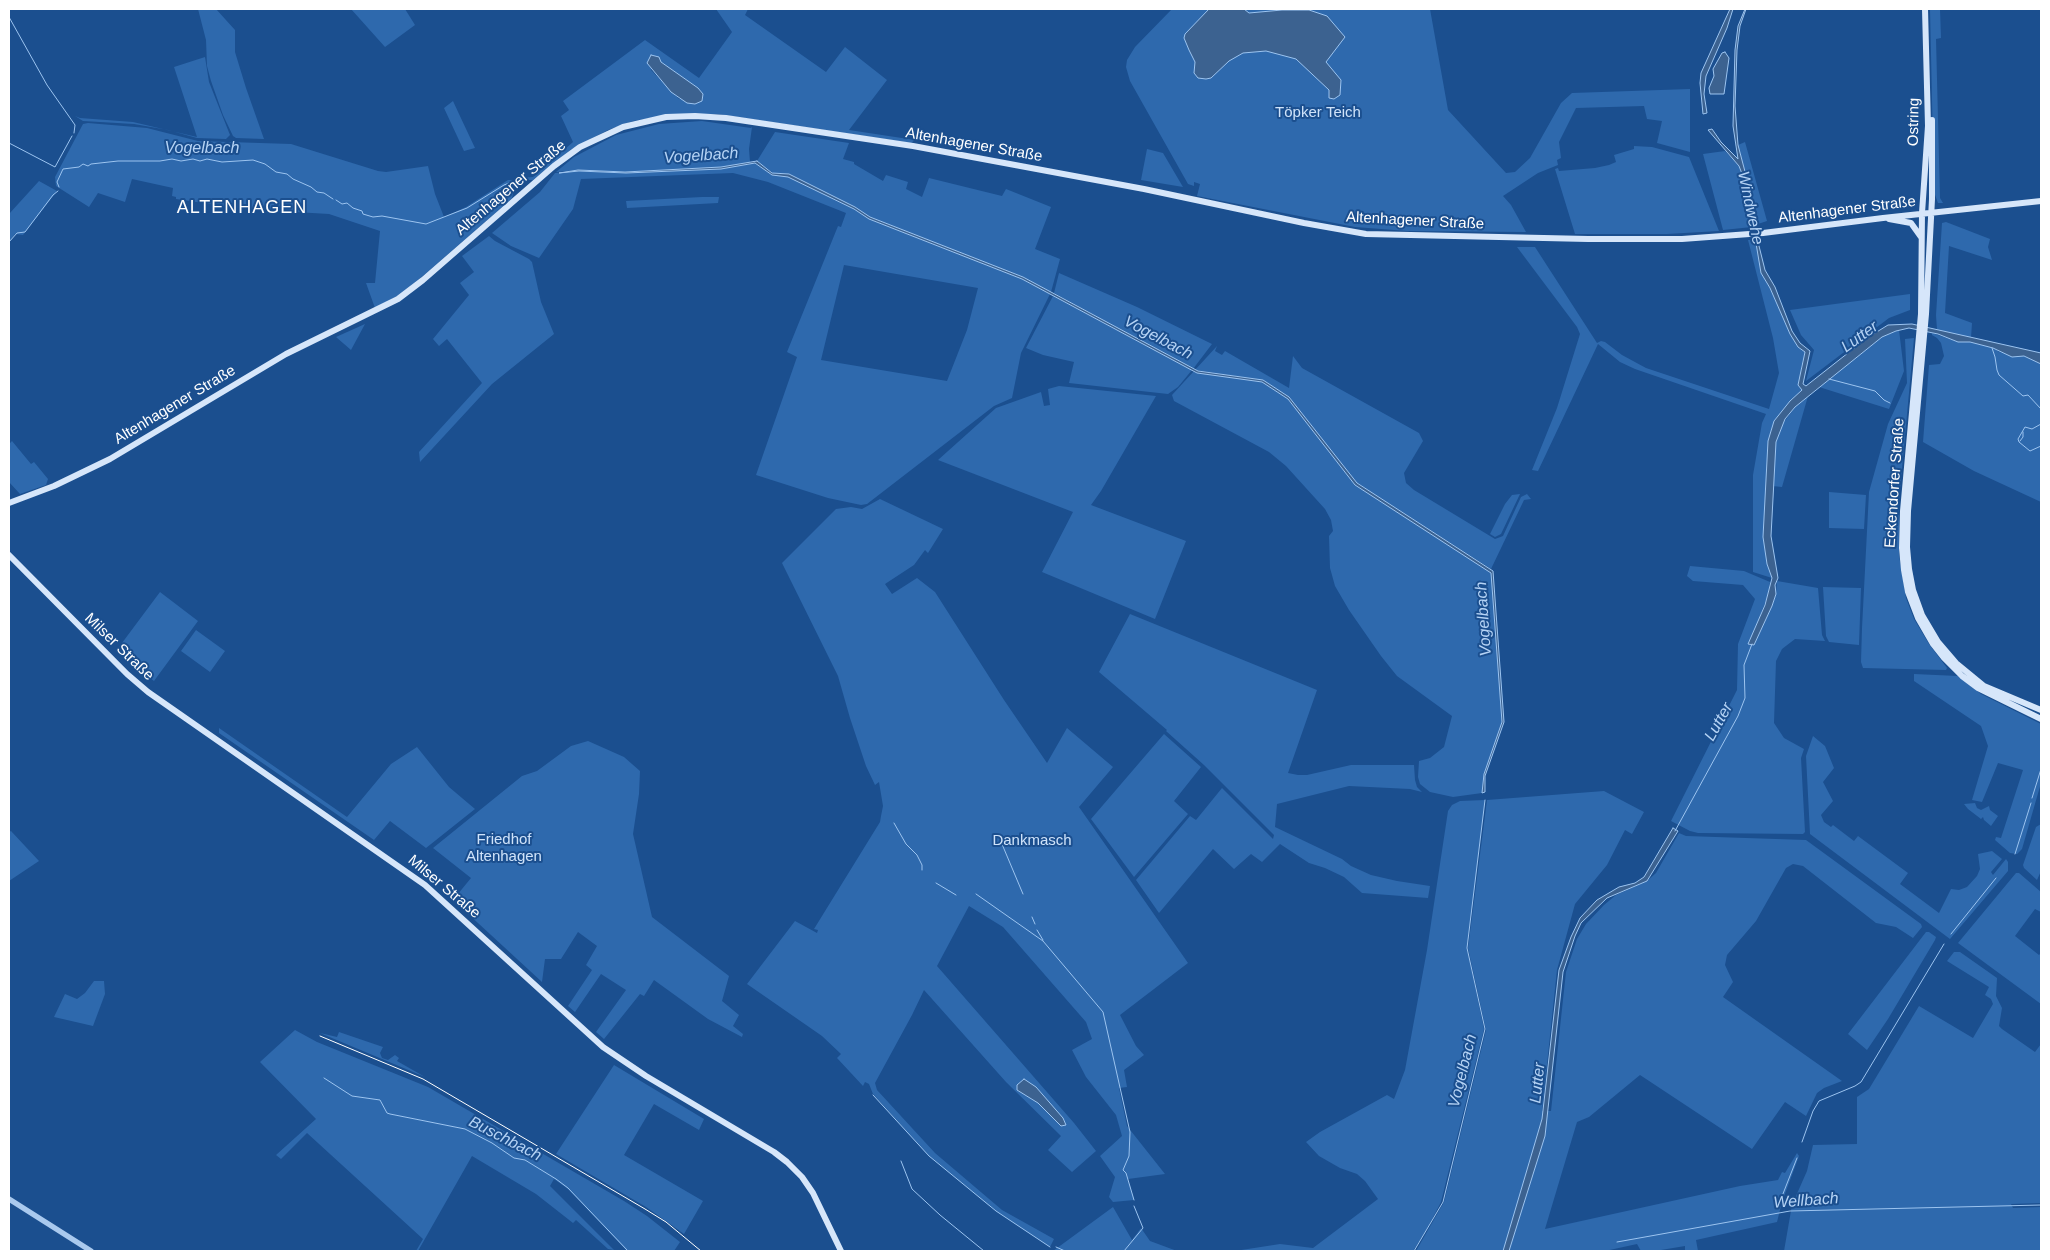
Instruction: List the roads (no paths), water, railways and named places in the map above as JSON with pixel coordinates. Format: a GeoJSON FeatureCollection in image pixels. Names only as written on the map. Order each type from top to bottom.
{"type":"FeatureCollection","features":[{"type":"Feature","properties":{"kind":"main road","name":"Ostring"},"geometry":{"type":"LineString","coordinates":[[1925,9],[1932,125],[1932,213]]}},
{"type":"Feature","properties":{"kind":"main road","name":"Ostring"},"geometry":{"type":"LineString","coordinates":[[1922,213],[1928,126],[1926,32]]}},
{"type":"Feature","properties":{"kind":"main road","name":"Altenhagener Straße"},"geometry":{"type":"LineString","coordinates":[[9,503],[54,486],[110,459],[286,354],[398,299],[423,280],[554,166],[580,147],[623,127],[659,118],[695,116],[726,118],[913,146],[1144,188],[1304,223],[1366,234],[1682,239],[1763,233],[1922,213],[2041,201]]}},
{"type":"Feature","properties":{"kind":"main road","name":"Eckendorfer Straße"},"geometry":{"type":"LineString","coordinates":[[1922,213],[1924,314]]}},
{"type":"Feature","properties":{"kind":"main road","name":"Eckendorfer Straße"},"geometry":{"type":"LineString","coordinates":[[1932,213],[1908,511],[1907,547],[1914,590],[1929,628],[1946,652],[1964,671],[1999,693],[2041,710]]}},
{"type":"Feature","properties":{"kind":"main road"},"geometry":{"type":"LineString","coordinates":[[1883,218],[1911,223],[1918,230],[1922,241]]}},
{"type":"Feature","properties":{"kind":"main road","name":"Eckendorfer Straße"},"geometry":{"type":"LineString","coordinates":[[1922,340],[1903,511],[1902,548],[1908,592],[1924,629],[1933,644],[1953,668],[1978,688],[2041,719]]}},
{"type":"Feature","properties":{"kind":"main road","name":"Milser Straße"},"geometry":{"type":"LineString","coordinates":[[9,555],[127,674],[148,692],[425,885],[609,1051],[646,1076],[774,1152],[787,1162],[802,1177],[813,1193],[841,1251]]}},
{"type":"Feature","properties":{"kind":"street"},"geometry":{"type":"LineString","coordinates":[[9,1199],[91,1251]]}},
{"type":"Feature","properties":{"kind":"waterway"},"geometry":{"type":"LineString","coordinates":[[9,17],[47,85],[75,125],[74,133]]}},
{"type":"Feature","properties":{"kind":"waterway","name":"Vogelbach"},"geometry":{"type":"LineString","coordinates":[[9,143],[55,167],[72,136]]}},
{"type":"Feature","properties":{"kind":"waterway","name":"Vogelbach"},"geometry":{"type":"LineString","coordinates":[[59,187],[57,182],[63,169],[79,167],[83,164],[88,166],[118,161],[160,161],[172,159],[181,161],[207,159],[222,162],[253,160],[265,164],[276,172],[287,174],[293,179],[333,199]]}},
{"type":"Feature","properties":{"kind":"waterway","name":"Vogelbach"},"geometry":{"type":"LineString","coordinates":[[336,200],[342,204],[347,203],[353,208],[362,211],[363,214],[373,217],[382,216],[426,224],[467,208],[512,182]]}},
{"type":"Feature","properties":{"kind":"waterway"},"geometry":{"type":"LineString","coordinates":[[9,242],[17,233],[25,232],[58,191]]}},
{"type":"Feature","properties":{"kind":"waterway"},"geometry":{"type":"LineString","coordinates":[[1992,348],[1999,375],[2023,396],[2028,395],[2041,409]]}},
{"type":"Feature","properties":{"kind":"waterway"},"geometry":{"type":"LineString","coordinates":[[1829,379],[1875,391],[1890,403]]}},
{"type":"Feature","properties":{"kind":"waterway"},"geometry":{"type":"LineString","coordinates":[[2041,424],[2032,429],[2025,427],[2018,439],[2030,451],[2041,446]]}},
{"type":"Feature","properties":{"kind":"waterway"},"geometry":{"type":"LineString","coordinates":[[2020,441],[2023,437],[2023,432]]}},
{"type":"Feature","properties":{"kind":"waterway","name":"Lutter"},"geometry":{"type":"LineString","coordinates":[[1675,831],[1738,716],[1745,698],[1744,665],[1752,644]]}},
{"type":"Feature","properties":{"kind":"waterway"},"geometry":{"type":"LineString","coordinates":[[2032,798],[2041,769]]}},
{"type":"Feature","properties":{"kind":"waterway","name":"Vogelbach"},"geometry":{"type":"LineString","coordinates":[[1414,1251],[1443,1202],[1485,1029],[1467,948],[1485,800]]}},
{"type":"Feature","properties":{"kind":"waterway"},"geometry":{"type":"LineString","coordinates":[[2015,854],[2031,803]]}},
{"type":"Feature","properties":{"kind":"waterway"},"geometry":{"type":"LineString","coordinates":[[894,823],[906,844],[917,855],[922,865],[922,870]]}},
{"type":"Feature","properties":{"kind":"waterway"},"geometry":{"type":"LineString","coordinates":[[999,837],[1023,894]]}},
{"type":"Feature","properties":{"kind":"waterway"},"geometry":{"type":"LineString","coordinates":[[1951,934],[1996,878]]}},
{"type":"Feature","properties":{"kind":"waterway"},"geometry":{"type":"LineString","coordinates":[[936,883],[956,895]]}},
{"type":"Feature","properties":{"kind":"waterway"},"geometry":{"type":"LineString","coordinates":[[976,894],[1043,941],[1103,1012],[1130,1132],[1129,1156],[1123,1170],[1126,1173],[1134,1200]]}},
{"type":"Feature","properties":{"kind":"waterway"},"geometry":{"type":"LineString","coordinates":[[1032,917],[1035,924]]}},
{"type":"Feature","properties":{"kind":"waterway"},"geometry":{"type":"LineString","coordinates":[[1037,930],[1043,940]]}},
{"type":"Feature","properties":{"kind":"waterway"},"geometry":{"type":"LineString","coordinates":[[1802,1142],[1813,1111],[1819,1101],[1861,1082],[1944,944]]}},
{"type":"Feature","properties":{"kind":"waterway","name":"Buschbach"},"geometry":{"type":"LineString","coordinates":[[324,1078],[352,1096],[380,1100],[387,1113],[465,1129],[492,1143],[514,1158],[525,1160],[568,1188],[628,1251]]}},
{"type":"Feature","properties":{"kind":"waterway"},"geometry":{"type":"LineString","coordinates":[[873,1095],[929,1156],[996,1211],[1050,1247]]}},
{"type":"Feature","properties":{"kind":"waterway"},"geometry":{"type":"LineString","coordinates":[[1779,1204],[1797,1158]]}},
{"type":"Feature","properties":{"kind":"waterway"},"geometry":{"type":"LineString","coordinates":[[901,1161],[912,1189],[984,1251]]}},
{"type":"Feature","properties":{"kind":"waterway","name":"Wellbach"},"geometry":{"type":"LineString","coordinates":[[1617,1242],[1790,1211],[2041,1205]]}},
{"type":"Feature","properties":{"kind":"waterway"},"geometry":{"type":"LineString","coordinates":[[1124,1251],[1143,1228],[1134,1206]]}},
{"type":"Feature","properties":{"kind":"waterway"},"geometry":{"type":"LineString","coordinates":[[1056,1247],[1065,1251]]}},
{"type":"Feature","properties":{"kind":"waterway"},"geometry":{"type":"LineString","coordinates":[[996,1251],[1002,1251]]}},
{"type":"Feature","properties":{"kind":"tram line"},"geometry":{"type":"LineString","coordinates":[[320,1036],[423,1079],[645,1209],[666,1222],[701,1251]]}},
{"type":"Feature","properties":{"kind":"district","name":"ALTENHAGEN"},"geometry":{"type":"Point","coordinates":[242,208]}},
{"type":"Feature","properties":{"kind":"park label","name":"Töpker Teich"},"geometry":{"type":"Point","coordinates":[1318,113]}},
{"type":"Feature","properties":{"kind":"park label","name":"Dankmasch"},"geometry":{"type":"Point","coordinates":[1032,841]}},
{"type":"Feature","properties":{"kind":"park label","name":"Friedhof Altenhagen"},"geometry":{"type":"Point","coordinates":[504,848]}},
{"type":"Feature","properties":{"kind":"water label","name":"Windwehe"},"geometry":{"type":"Point","coordinates":[1750,208]}}]}
